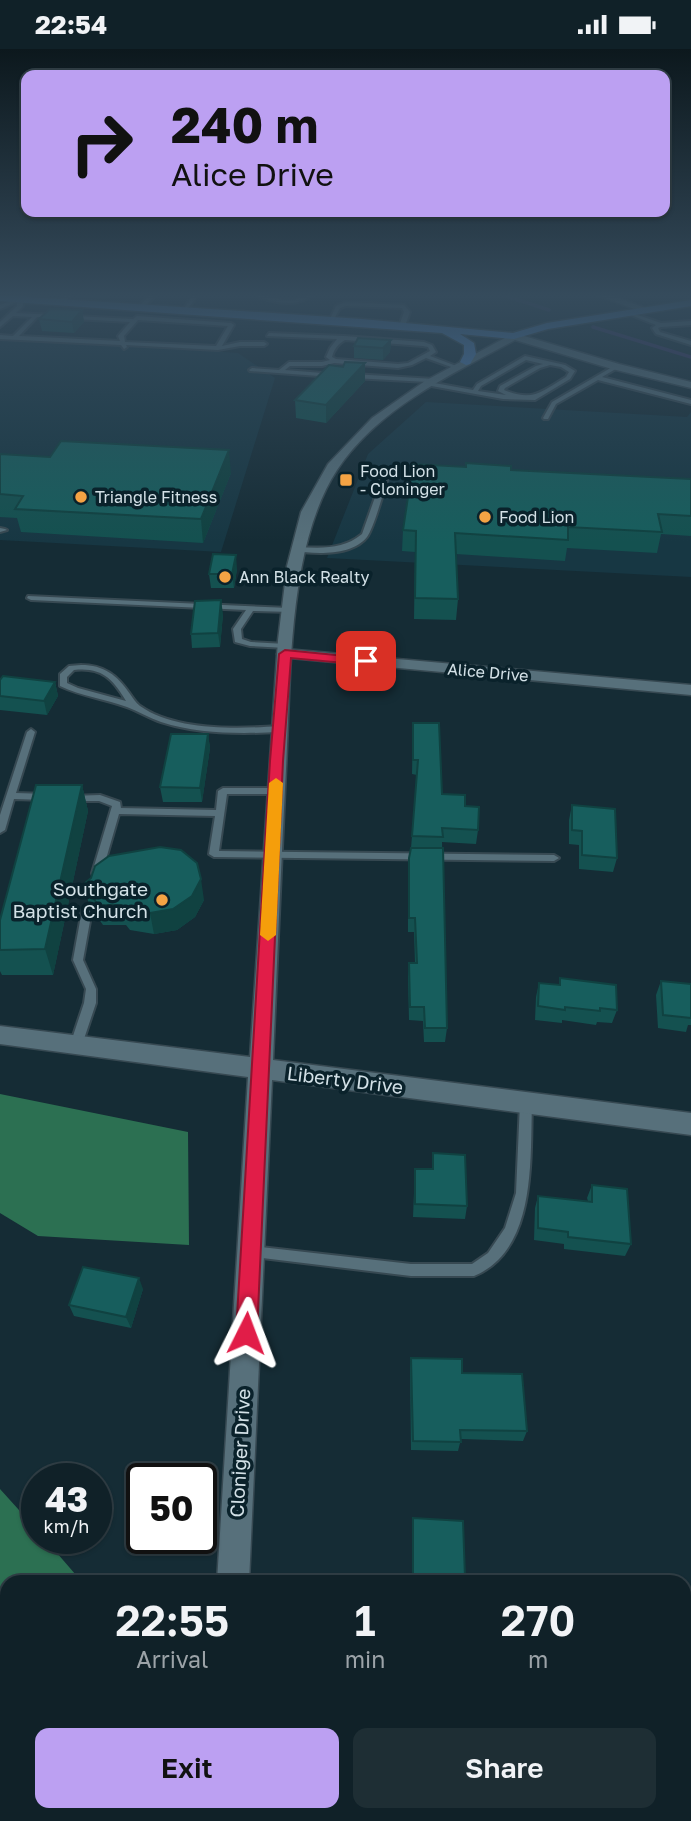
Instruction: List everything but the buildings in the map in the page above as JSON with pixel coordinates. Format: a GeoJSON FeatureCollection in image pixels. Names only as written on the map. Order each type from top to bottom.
{"type":"FeatureCollection","features":[{"type":"Feature","properties":{"kind":"main road","name":"Cloniger Drive"},"geometry":{"type":"LineString","coordinates":[[233,1575],[275,791],[285,650],[297,549],[305,519],[317,492],[349,445],[393,406],[440,377]]}},
{"type":"Feature","properties":{"kind":"main road"},"geometry":{"type":"LineString","coordinates":[[656,377],[691,385]]}},
{"type":"Feature","properties":{"kind":"main road","name":"Alice Drive"},"geometry":{"type":"LineString","coordinates":[[285,650],[691,690]]}},
{"type":"Feature","properties":{"kind":"main road","name":"Liberty Drive"},"geometry":{"type":"LineString","coordinates":[[0,1035],[691,1124]]}},
{"type":"Feature","properties":{"kind":"lane"},"geometry":{"type":"LineString","coordinates":[[360,377],[431,382],[522,399],[535,398],[568,378]]}},
{"type":"Feature","properties":{"kind":"lane"},"geometry":{"type":"LineString","coordinates":[[475,392],[479,385],[493,377]]}},
{"type":"Feature","properties":{"kind":"lane"},"geometry":{"type":"LineString","coordinates":[[521,377],[502,387],[501,391],[516,396],[532,396],[561,379],[568,378]]}},
{"type":"Feature","properties":{"kind":"lane"},"geometry":{"type":"LineString","coordinates":[[546,418],[554,403],[598,378],[691,402]]}},
{"type":"Feature","properties":{"kind":"lane"},"geometry":{"type":"LineString","coordinates":[[297,549],[348,548],[359,542],[365,535],[387,470]]}},
{"type":"Feature","properties":{"kind":"lane"},"geometry":{"type":"LineString","coordinates":[[31,598],[289,610]]}},
{"type":"Feature","properties":{"kind":"lane"},"geometry":{"type":"LineString","coordinates":[[251,608],[237,629],[238,640],[285,650]]}},
{"type":"Feature","properties":{"kind":"lane"},"geometry":{"type":"LineString","coordinates":[[135,706],[112,674],[99,668],[72,668],[63,675],[63,684],[75,690],[135,706],[157,716],[212,729],[241,732],[279,729]]}},
{"type":"Feature","properties":{"kind":"lane"},"geometry":{"type":"LineString","coordinates":[[0,829],[31,732]]}},
{"type":"Feature","properties":{"kind":"lane"},"geometry":{"type":"LineString","coordinates":[[275,791],[223,792],[214,854],[554,858]]}},
{"type":"Feature","properties":{"kind":"lane"},"geometry":{"type":"LineString","coordinates":[[11,796],[100,799],[117,804],[93,885]]}},
{"type":"Feature","properties":{"kind":"lane"},"geometry":{"type":"LineString","coordinates":[[115,811],[219,813]]}},
{"type":"Feature","properties":{"kind":"lane"},"geometry":{"type":"LineString","coordinates":[[76,1045],[90,1003],[91,989],[78,960],[87,910]]}},
{"type":"Feature","properties":{"kind":"lane"},"geometry":{"type":"LineString","coordinates":[[251,1252],[411,1270],[474,1270],[493,1257],[511,1231],[515,1219],[522,1193],[526,1103]]}},
{"type":"Feature","properties":{"kind":"shaded area"},"geometry":{"type":"Polygon","coordinates":[[[0,377],[275,378],[221,552],[0,540],[0,377]]]}},
{"type":"Feature","properties":{"kind":"shaded area"},"geometry":{"type":"Polygon","coordinates":[[[426,402],[687,417],[691,412],[691,577],[327,558],[368,454],[426,402]]]}},
{"type":"Feature","properties":{"kind":"green space"},"geometry":{"type":"Polygon","coordinates":[[[0,1094],[188,1132],[189,1245],[38,1236],[0,1213],[0,1094]]]}},
{"type":"Feature","properties":{"kind":"green space"},"geometry":{"type":"Polygon","coordinates":[[[0,1489],[21,1512],[21,1554],[58,1554],[76,1575],[0,1575],[0,1489]]]}},
{"type":"Feature","properties":{"kind":"slow traffic"},"geometry":{"type":"LineString","coordinates":[[268,935],[276,783]]}},
{"type":"Feature","properties":{"kind":"place","name":"Food Lion - Cloninger"},"geometry":{"type":"Point","coordinates":[346,480]}},
{"type":"Feature","properties":{"kind":"place","name":"Triangle Fitness"},"geometry":{"type":"Point","coordinates":[81,497]}},
{"type":"Feature","properties":{"kind":"place","name":"Food Lion"},"geometry":{"type":"Point","coordinates":[485,517]}},
{"type":"Feature","properties":{"kind":"place","name":"Ann Black Realty"},"geometry":{"type":"Point","coordinates":[225,577]}},
{"type":"Feature","properties":{"kind":"place","name":"Southgate Baptist Church"},"geometry":{"type":"Point","coordinates":[162,900]}},
{"type":"Feature","properties":{"kind":"route"},"geometry":{"type":"LineString","coordinates":[[246,1333],[276,761],[285,654],[366,661]]}}]}
